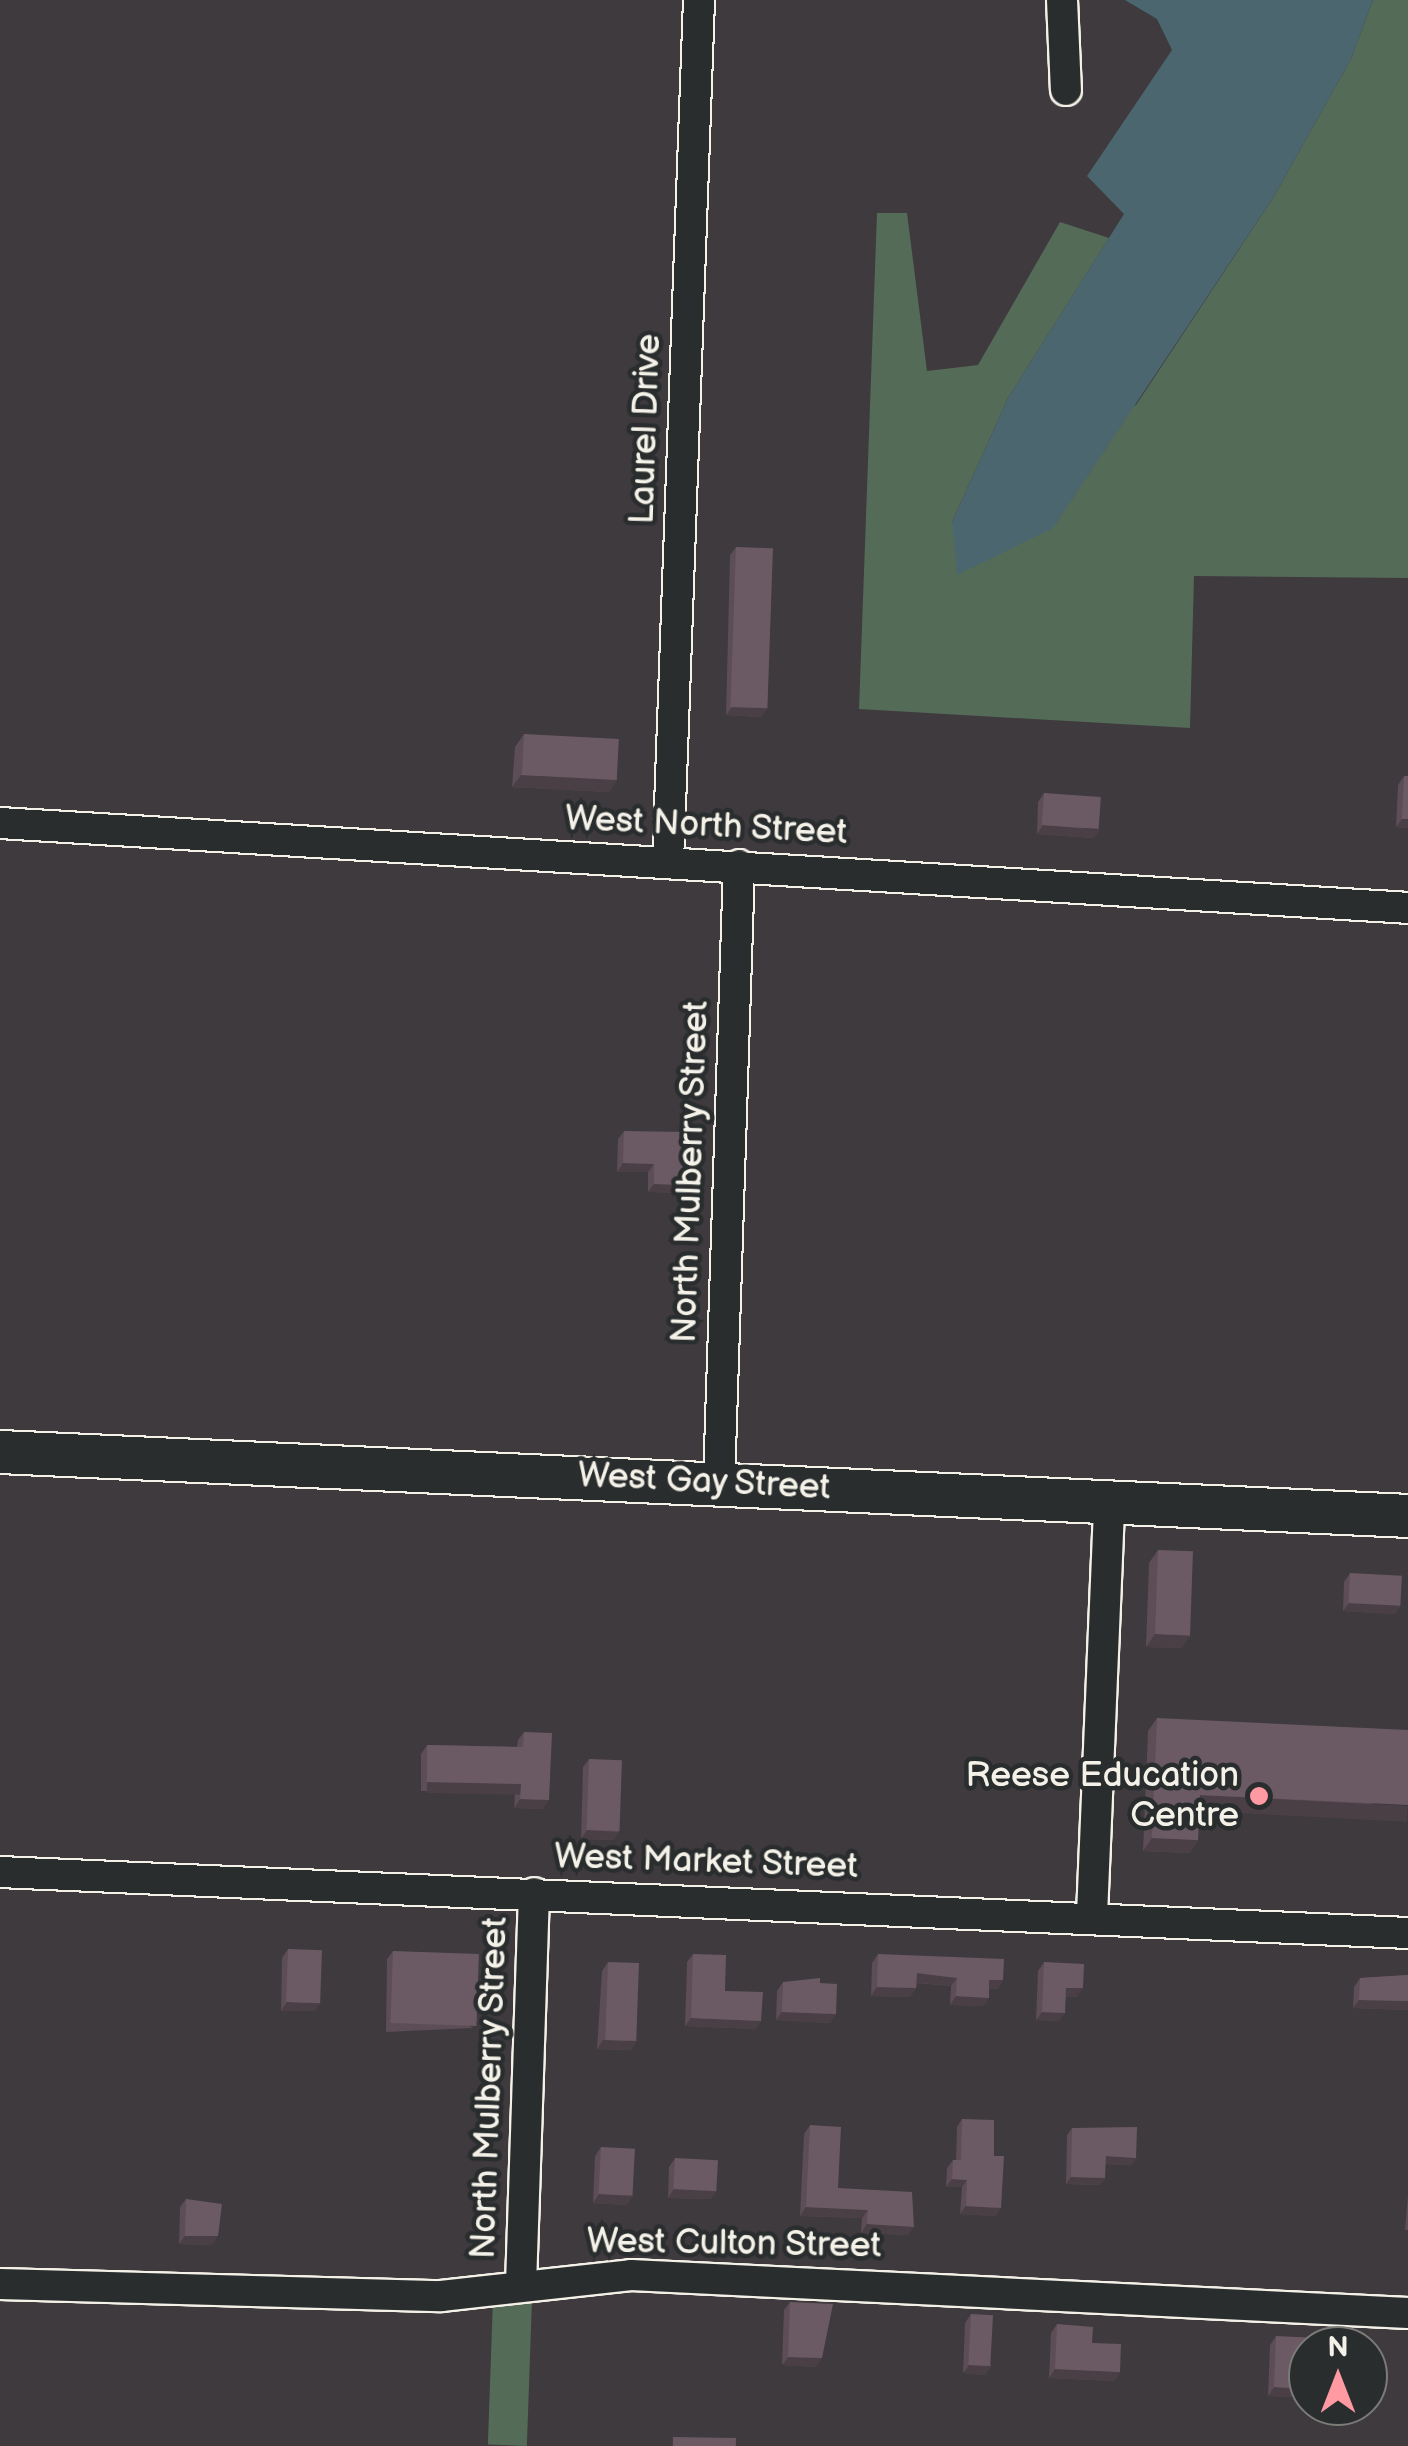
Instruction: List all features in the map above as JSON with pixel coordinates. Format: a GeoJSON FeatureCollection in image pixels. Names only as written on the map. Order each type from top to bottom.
{"type":"FeatureCollection","features":[{"type":"Feature","properties":{"kind":"street","name":"Laurel Drive"},"geometry":{"type":"LineString","coordinates":[[668,862],[699,0]]}},
{"type":"Feature","properties":{"kind":"street"},"geometry":{"type":"LineString","coordinates":[[1062,0],[1066,90]]}},
{"type":"Feature","properties":{"kind":"street","name":"West North Street"},"geometry":{"type":"LineString","coordinates":[[0,822],[1408,908]]}},
{"type":"Feature","properties":{"kind":"street","name":"North Mulberry Street"},"geometry":{"type":"LineString","coordinates":[[719,1482],[739,866]]}},
{"type":"Feature","properties":{"kind":"street","name":"West Gay Street"},"geometry":{"type":"LineString","coordinates":[[0,1452],[1408,1516]]}},
{"type":"Feature","properties":{"kind":"street"},"geometry":{"type":"LineString","coordinates":[[1092,1915],[1109,1501]]}},
{"type":"Feature","properties":{"kind":"street","name":"West Market Street"},"geometry":{"type":"LineString","coordinates":[[0,1872],[1092,1915],[1408,1932]]}},
{"type":"Feature","properties":{"kind":"street","name":"North Mulberry Street"},"geometry":{"type":"LineString","coordinates":[[520,2285],[534,1893]]}},
{"type":"Feature","properties":{"kind":"street","name":"West Culton Street"},"geometry":{"type":"LineString","coordinates":[[0,2284],[411,2296],[631,2275],[1408,2312]]}},
{"type":"Feature","properties":{"kind":"green space"},"geometry":{"type":"Polygon","coordinates":[[[1373,0],[1408,0],[1408,578],[1194,576],[1190,728],[859,709],[877,213],[907,213],[927,371],[978,365],[1060,222],[1109,238],[1008,398],[952,522],[1136,405],[1273,198],[1351,59],[1373,0]]]}},
{"type":"Feature","properties":{"kind":"green space"},"geometry":{"type":"Polygon","coordinates":[[[493,2298],[532,2299],[527,2446],[488,2445],[493,2298]]]}},
{"type":"Feature","properties":{"kind":"water"},"geometry":{"type":"Polygon","coordinates":[[[1125,0],[1373,0],[1351,59],[1273,198],[1053,528],[957,575],[952,522],[1008,398],[1124,214],[1087,176],[1172,50],[1157,19],[1125,0]]]}},
{"type":"Feature","properties":{"kind":"building"},"geometry":{"type":"Polygon","coordinates":[[[736,547],[773,548],[767,708],[730,707],[736,547]]]}},
{"type":"Feature","properties":{"kind":"building"},"geometry":{"type":"Polygon","coordinates":[[[524,734],[619,739],[617,780],[522,775],[524,734]]]}},
{"type":"Feature","properties":{"kind":"building"},"geometry":{"type":"Polygon","coordinates":[[[1404,776],[1408,776],[1408,819],[1402,819],[1404,776]]]}},
{"type":"Feature","properties":{"kind":"building"},"geometry":{"type":"Polygon","coordinates":[[[1044,793],[1101,797],[1099,829],[1042,825],[1044,793]]]}},
{"type":"Feature","properties":{"kind":"building"},"geometry":{"type":"Polygon","coordinates":[[[624,1131],[687,1132],[686,1185],[654,1184],[654,1164],[623,1163],[624,1131]]]}},
{"type":"Feature","properties":{"kind":"building"},"geometry":{"type":"Polygon","coordinates":[[[1158,1550],[1193,1551],[1190,1635],[1155,1634],[1158,1550]]]}},
{"type":"Feature","properties":{"kind":"building"},"geometry":{"type":"Polygon","coordinates":[[[1350,1573],[1402,1576],[1400,1606],[1348,1603],[1350,1573]]]}},
{"type":"Feature","properties":{"kind":"building"},"geometry":{"type":"Polygon","coordinates":[[[1157,1718],[1408,1730],[1408,1805],[1200,1795],[1198,1840],[1152,1838],[1157,1718]]]}},
{"type":"Feature","properties":{"kind":"building"},"geometry":{"type":"Polygon","coordinates":[[[524,1732],[552,1733],[549,1800],[520,1799],[521,1784],[427,1782],[427,1745],[523,1747],[524,1732]]]}},
{"type":"Feature","properties":{"kind":"building"},"geometry":{"type":"Polygon","coordinates":[[[589,1759],[622,1760],[620,1831],[587,1830],[589,1759]]]}},
{"type":"Feature","properties":{"kind":"building"},"geometry":{"type":"Polygon","coordinates":[[[288,1949],[322,1950],[320,2003],[286,2002],[288,1949]]]}},
{"type":"Feature","properties":{"kind":"building"},"geometry":{"type":"Polygon","coordinates":[[[393,1951],[479,1954],[476,2026],[390,2023],[393,1951]]]}},
{"type":"Feature","properties":{"kind":"building"},"geometry":{"type":"Polygon","coordinates":[[[693,1954],[726,1955],[725,1991],[763,1992],[761,2021],[691,2018],[693,1954]]]}},
{"type":"Feature","properties":{"kind":"building"},"geometry":{"type":"Polygon","coordinates":[[[878,1954],[1004,1959],[1003,1980],[989,1980],[989,1998],[956,1996],[957,1978],[917,1973],[916,1988],[877,1987],[878,1954]]]}},
{"type":"Feature","properties":{"kind":"building"},"geometry":{"type":"Polygon","coordinates":[[[608,1962],[639,1963],[636,2041],[605,2040],[608,1962]]]}},
{"type":"Feature","properties":{"kind":"building"},"geometry":{"type":"Polygon","coordinates":[[[1044,1962],[1084,1964],[1083,1988],[1066,1988],[1065,2013],[1042,2012],[1044,1962]]]}},
{"type":"Feature","properties":{"kind":"building"},"geometry":{"type":"Polygon","coordinates":[[[1408,1975],[1408,2001],[1359,2000],[1360,1978],[1408,1975]]]}},
{"type":"Feature","properties":{"kind":"building"},"geometry":{"type":"Polygon","coordinates":[[[820,1978],[820,1983],[837,1984],[836,2014],[782,2012],[783,1982],[820,1978]]]}},
{"type":"Feature","properties":{"kind":"building"},"geometry":{"type":"Polygon","coordinates":[[[962,2119],[994,2120],[994,2156],[1004,2156],[1001,2208],[966,2206],[967,2180],[952,2179],[953,2160],[961,2160],[962,2119]]]}},
{"type":"Feature","properties":{"kind":"building"},"geometry":{"type":"Polygon","coordinates":[[[810,2125],[841,2127],[838,2188],[912,2192],[914,2227],[867,2224],[868,2210],[806,2207],[810,2125]]]}},
{"type":"Feature","properties":{"kind":"building"},"geometry":{"type":"Polygon","coordinates":[[[1137,2127],[1136,2158],[1106,2156],[1105,2178],[1071,2177],[1072,2128],[1137,2127]]]}},
{"type":"Feature","properties":{"kind":"building"},"geometry":{"type":"Polygon","coordinates":[[[601,2147],[635,2149],[632,2196],[599,2194],[601,2147]]]}},
{"type":"Feature","properties":{"kind":"building"},"geometry":{"type":"Polygon","coordinates":[[[675,2158],[718,2160],[716,2191],[673,2189],[675,2158]]]}},
{"type":"Feature","properties":{"kind":"building"},"geometry":{"type":"Polygon","coordinates":[[[186,2199],[222,2204],[218,2236],[185,2236],[186,2199]]]}},
{"type":"Feature","properties":{"kind":"building"},"geometry":{"type":"Polygon","coordinates":[[[790,2302],[833,2304],[822,2358],[788,2357],[790,2302]]]}},
{"type":"Feature","properties":{"kind":"building"},"geometry":{"type":"Polygon","coordinates":[[[971,2314],[993,2315],[990,2366],[968,2365],[971,2314]]]}},
{"type":"Feature","properties":{"kind":"building"},"geometry":{"type":"Polygon","coordinates":[[[1057,2324],[1093,2327],[1092,2343],[1121,2344],[1120,2372],[1055,2369],[1057,2324]]]}},
{"type":"Feature","properties":{"kind":"building"},"geometry":{"type":"Polygon","coordinates":[[[1276,2336],[1288,2337],[1288,2388],[1274,2387],[1276,2336]]]}},
{"type":"Feature","properties":{"kind":"building"},"geometry":{"type":"Polygon","coordinates":[[[673,2437],[736,2438],[736,2446],[673,2446],[673,2437]]]}},
{"type":"Feature","properties":{"kind":"place","name":"Reese Education Centre"},"geometry":{"type":"Point","coordinates":[1259,1796]}}]}
